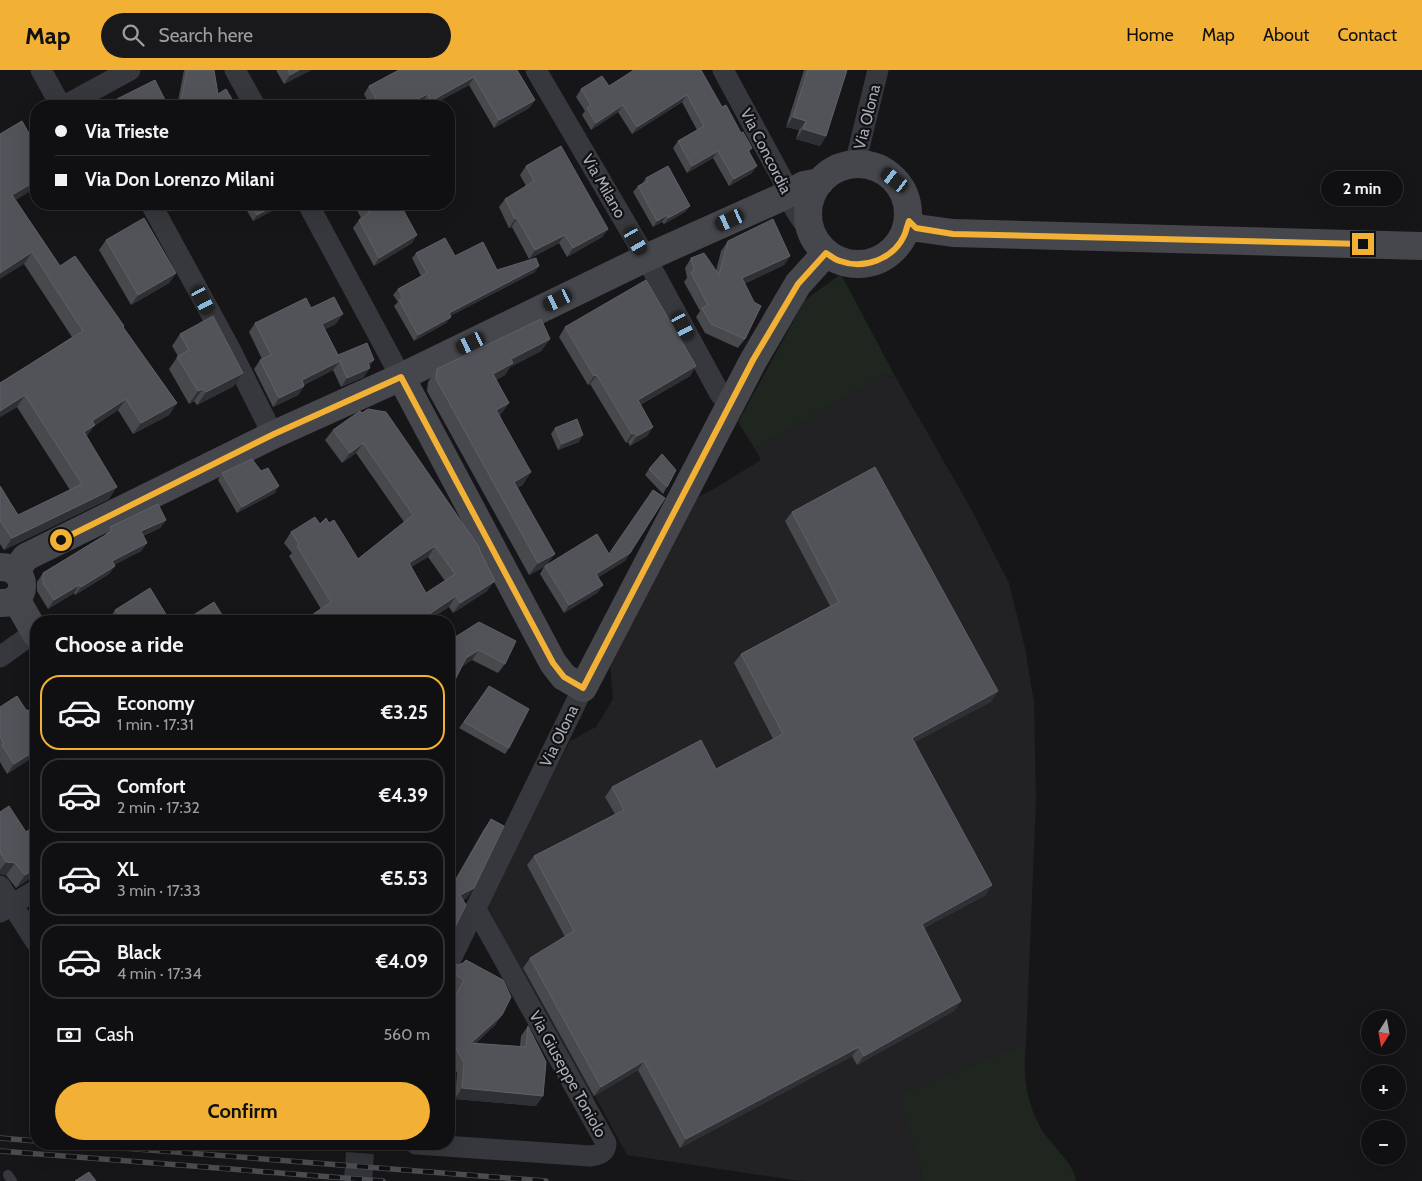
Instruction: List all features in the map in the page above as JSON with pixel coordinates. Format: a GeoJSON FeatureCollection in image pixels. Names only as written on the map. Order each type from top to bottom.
{"type":"FeatureCollection","features":[{"type":"Feature","properties":{"kind":"street"},"geometry":{"type":"LineString","coordinates":[[41,70],[59,100]]}},
{"type":"Feature","properties":{"kind":"street"},"geometry":{"type":"LineString","coordinates":[[94,99],[130,70]]}},
{"type":"Feature","properties":{"kind":"street"},"geometry":{"type":"LineString","coordinates":[[235,70],[252,100]]}},
{"type":"Feature","properties":{"kind":"street","name":"Via Milano"},"geometry":{"type":"LineString","coordinates":[[536,70],[646,258],[720,394],[731,405]]}},
{"type":"Feature","properties":{"kind":"street","name":"Via Concordia"},"geometry":{"type":"LineString","coordinates":[[723,70],[775,164],[799,218],[811,231]]}},
{"type":"Feature","properties":{"kind":"street","name":"Via Olona"},"geometry":{"type":"LineString","coordinates":[[855,164],[878,70]]}},
{"type":"Feature","properties":{"kind":"street"},"geometry":{"type":"LineString","coordinates":[[855,164],[870,165],[884,170],[904,192],[908,206],[909,221],[904,236],[896,248],[884,258],[870,264],[854,264],[840,261],[826,253],[817,244],[808,219],[809,205],[813,193],[820,182],[830,173],[842,167],[855,164]]}},
{"type":"Feature","properties":{"kind":"street"},"geometry":{"type":"LineString","coordinates":[[30,626],[8,601],[19,595],[22,585],[14,565],[274,434],[401,377],[646,258],[804,185],[820,182]]}},
{"type":"Feature","properties":{"kind":"street"},"geometry":{"type":"LineString","coordinates":[[154,210],[274,434]]}},
{"type":"Feature","properties":{"kind":"street"},"geometry":{"type":"LineString","coordinates":[[311,210],[553,663],[564,677],[583,688]]}},
{"type":"Feature","properties":{"kind":"street"},"geometry":{"type":"LineString","coordinates":[[909,221],[916,228],[953,234],[1422,246]]}},
{"type":"Feature","properties":{"kind":"street","name":"Via Olona"},"geometry":{"type":"LineString","coordinates":[[455,951],[583,688],[753,360],[798,284],[826,253]]}},
{"type":"Feature","properties":{"kind":"street"},"geometry":{"type":"LineString","coordinates":[[0,657],[30,637]]}},
{"type":"Feature","properties":{"kind":"street"},"geometry":{"type":"LineString","coordinates":[[0,886],[6,908],[30,935]]}},
{"type":"Feature","properties":{"kind":"street"},"geometry":{"type":"LineString","coordinates":[[6,908],[30,894]]}},
{"type":"Feature","properties":{"kind":"street","name":"Via Giuseppe Toniolo"},"geometry":{"type":"LineString","coordinates":[[455,1147],[590,1156],[598,1155],[605,1151],[606,1148],[606,1143],[476,909]]}},
{"type":"Feature","properties":{"kind":"shaded area"},"geometry":{"type":"Polygon","coordinates":[[[841,274],[896,378],[884,375],[755,449],[738,422],[805,300],[841,274]]]}},
{"type":"Feature","properties":{"kind":"shaded area"},"geometry":{"type":"Polygon","coordinates":[[[884,375],[896,378],[970,507],[1009,583],[1025,648],[1034,702],[1036,800],[1026,1043],[900,1094],[924,1181],[793,1180],[627,1155],[595,1096],[590,1098],[485,902],[570,741],[596,727],[613,699],[610,665],[698,497],[761,460],[755,449],[884,375]]]}},
{"type":"Feature","properties":{"kind":"shaded area"},"geometry":{"type":"Polygon","coordinates":[[[1026,1043],[1025,1076],[1031,1106],[1040,1127],[1067,1161],[1075,1175],[1076,1181],[924,1181],[899,1094],[1026,1043]]]}},
{"type":"Feature","properties":{"kind":"building"},"geometry":{"type":"Polygon","coordinates":[[[187,70],[214,70],[218,94],[226,89],[232,100],[181,100],[187,70]]]}},
{"type":"Feature","properties":{"kind":"building"},"geometry":{"type":"Polygon","coordinates":[[[288,70],[299,70],[290,75],[288,70]]]}},
{"type":"Feature","properties":{"kind":"building"},"geometry":{"type":"Polygon","coordinates":[[[399,70],[517,70],[535,100],[499,120],[474,77],[433,100],[431,100],[428,94],[416,100],[377,100],[369,86],[399,70]]]}},
{"type":"Feature","properties":{"kind":"building"},"geometry":{"type":"Polygon","coordinates":[[[634,70],[701,70],[722,107],[726,105],[741,133],[743,132],[752,148],[748,150],[757,166],[734,179],[718,151],[692,166],[678,141],[704,126],[687,95],[637,127],[623,105],[596,123],[587,108],[591,105],[581,89],[602,76],[609,86],[634,70]]]}},
{"type":"Feature","properties":{"kind":"building"},"geometry":{"type":"Polygon","coordinates":[[[808,70],[847,70],[826,136],[803,129],[806,121],[793,117],[808,70]]]}},
{"type":"Feature","properties":{"kind":"building"},"geometry":{"type":"Polygon","coordinates":[[[155,80],[165,100],[118,100],[155,80]]]}},
{"type":"Feature","properties":{"kind":"building"},"geometry":{"type":"Polygon","coordinates":[[[22,121],[30,135],[30,184],[12,195],[60,266],[75,256],[177,403],[141,423],[126,399],[92,421],[95,425],[84,432],[117,487],[12,538],[0,521],[0,486],[18,515],[82,484],[25,395],[0,411],[0,383],[83,331],[32,252],[0,273],[0,134],[22,121]]]}},
{"type":"Feature","properties":{"kind":"building"},"geometry":{"type":"Polygon","coordinates":[[[561,146],[608,229],[573,248],[565,235],[535,250],[517,218],[515,219],[505,199],[534,181],[526,166],[561,146]]]}},
{"type":"Feature","properties":{"kind":"building"},"geometry":{"type":"Polygon","coordinates":[[[668,166],[690,206],[668,218],[667,215],[657,221],[638,186],[648,181],[646,178],[668,166]]]}},
{"type":"Feature","properties":{"kind":"building"},"geometry":{"type":"Polygon","coordinates":[[[254,210],[267,210],[257,215],[254,210]]]}},
{"type":"Feature","properties":{"kind":"building"},"geometry":{"type":"Polygon","coordinates":[[[367,210],[403,210],[417,235],[379,258],[359,220],[369,213],[367,210]]]}},
{"type":"Feature","properties":{"kind":"building"},"geometry":{"type":"Polygon","coordinates":[[[144,218],[176,273],[138,295],[106,240],[144,218]]]}},
{"type":"Feature","properties":{"kind":"building"},"geometry":{"type":"Polygon","coordinates":[[[773,219],[790,256],[742,278],[754,302],[761,306],[745,339],[711,324],[702,308],[708,305],[691,273],[694,270],[691,258],[704,253],[719,275],[728,241],[773,219]]]}},
{"type":"Feature","properties":{"kind":"building"},"geometry":{"type":"Polygon","coordinates":[[[445,238],[455,256],[483,242],[497,270],[536,258],[539,266],[449,313],[451,317],[418,335],[399,300],[403,298],[398,289],[427,273],[416,253],[445,238]]]}},
{"type":"Feature","properties":{"kind":"building"},"geometry":{"type":"Polygon","coordinates":[[[646,280],[696,366],[638,400],[653,427],[637,436],[635,433],[632,434],[597,375],[594,376],[565,327],[646,280]]]}},
{"type":"Feature","properties":{"kind":"building"},"geometry":{"type":"Polygon","coordinates":[[[334,297],[343,314],[322,324],[338,355],[367,343],[374,360],[368,363],[370,368],[347,378],[340,361],[302,380],[304,386],[279,398],[260,360],[271,355],[255,323],[306,298],[311,308],[334,297]]]}},
{"type":"Feature","properties":{"kind":"building"},"geometry":{"type":"Polygon","coordinates":[[[213,316],[243,373],[206,392],[203,389],[198,391],[177,357],[189,350],[180,334],[213,316]]]}},
{"type":"Feature","properties":{"kind":"building"},"geometry":{"type":"Polygon","coordinates":[[[541,319],[550,339],[511,359],[513,363],[493,374],[509,403],[496,410],[531,472],[514,482],[555,554],[538,563],[436,379],[437,369],[541,319]]]}},
{"type":"Feature","properties":{"kind":"building"},"geometry":{"type":"Polygon","coordinates":[[[368,409],[386,412],[479,547],[495,581],[460,603],[456,596],[428,615],[312,615],[331,602],[297,546],[299,544],[291,532],[315,517],[320,524],[326,518],[329,523],[334,520],[358,559],[413,515],[363,443],[350,453],[333,430],[360,411],[362,413],[368,409]],[[435,546],[409,563],[426,593],[455,574],[435,546]]]}},
{"type":"Feature","properties":{"kind":"building"},"geometry":{"type":"Polygon","coordinates":[[[577,419],[583,435],[562,444],[555,428],[577,419]]]}},
{"type":"Feature","properties":{"kind":"building"},"geometry":{"type":"Polygon","coordinates":[[[662,454],[676,470],[667,487],[649,469],[662,454]]]}},
{"type":"Feature","properties":{"kind":"building"},"geometry":{"type":"Polygon","coordinates":[[[252,459],[261,471],[268,468],[279,486],[242,507],[222,473],[252,459]]]}},
{"type":"Feature","properties":{"kind":"building"},"geometry":{"type":"Polygon","coordinates":[[[875,467],[998,691],[912,738],[992,885],[922,924],[961,1001],[864,1056],[859,1047],[686,1139],[644,1061],[601,1087],[530,958],[574,931],[534,856],[624,810],[612,787],[701,740],[716,769],[783,734],[741,654],[839,602],[792,512],[875,467]]]}},
{"type":"Feature","properties":{"kind":"building"},"geometry":{"type":"Polygon","coordinates":[[[653,490],[665,498],[630,553],[596,574],[603,585],[569,605],[545,566],[597,534],[609,554],[653,490]]]}},
{"type":"Feature","properties":{"kind":"building"},"geometry":{"type":"Polygon","coordinates":[[[158,504],[166,520],[141,531],[147,543],[112,561],[115,566],[81,587],[79,585],[54,600],[43,583],[43,573],[112,531],[110,527],[158,504]]]}},
{"type":"Feature","properties":{"kind":"building"},"geometry":{"type":"Polygon","coordinates":[[[150,588],[166,615],[119,615],[115,610],[150,588]]]}},
{"type":"Feature","properties":{"kind":"building"},"geometry":{"type":"Polygon","coordinates":[[[214,602],[222,615],[193,615],[214,602]]]}},
{"type":"Feature","properties":{"kind":"building"},"geometry":{"type":"Polygon","coordinates":[[[479,622],[516,641],[505,664],[479,650],[466,658],[455,680],[455,637],[479,622]]]}},
{"type":"Feature","properties":{"kind":"building"},"geometry":{"type":"Polygon","coordinates":[[[489,686],[529,709],[509,748],[464,722],[489,686]]]}},
{"type":"Feature","properties":{"kind":"building"},"geometry":{"type":"Polygon","coordinates":[[[17,696],[26,710],[30,711],[30,754],[14,764],[2,745],[4,744],[0,737],[0,707],[17,696]]]}},
{"type":"Feature","properties":{"kind":"building"},"geometry":{"type":"Polygon","coordinates":[[[9,806],[26,832],[30,829],[30,872],[25,875],[15,863],[6,862],[0,852],[0,812],[9,806]]]}},
{"type":"Feature","properties":{"kind":"building"},"geometry":{"type":"Polygon","coordinates":[[[491,819],[504,826],[474,888],[460,895],[466,905],[455,927],[455,882],[491,819]]]}},
{"type":"Feature","properties":{"kind":"building"},"geometry":{"type":"Polygon","coordinates":[[[466,960],[503,980],[511,997],[502,1015],[471,1043],[526,1047],[528,1026],[546,1062],[543,1096],[462,1088],[464,1063],[455,1047],[455,996],[464,980],[455,975],[455,965],[463,963],[466,960]]]}},
{"type":"Feature","properties":{"kind":"building"},"geometry":{"type":"Polygon","coordinates":[[[89,1172],[96,1181],[75,1181],[89,1172]]]}},
{"type":"Feature","properties":{"kind":"tunnel"},"geometry":{"type":"LineString","coordinates":[[358,1181],[360,1150]]}},
{"type":"Feature","properties":{"kind":"railway"},"geometry":{"type":"LineString","coordinates":[[0,1138],[30,1140]]}},
{"type":"Feature","properties":{"kind":"railway"},"geometry":{"type":"LineString","coordinates":[[149,1150],[546,1181]]}},
{"type":"Feature","properties":{"kind":"railway"},"geometry":{"type":"LineString","coordinates":[[0,1151],[383,1181]]}},
{"type":"Feature","properties":{"kind":"route"},"geometry":{"type":"LineString","coordinates":[[61,540],[274,434],[401,377],[553,663],[564,677],[583,688],[753,360],[798,284],[826,253],[840,261],[854,264],[870,264],[884,258],[896,248],[904,236],[909,221],[916,228],[953,234],[1363,244]]}}]}
